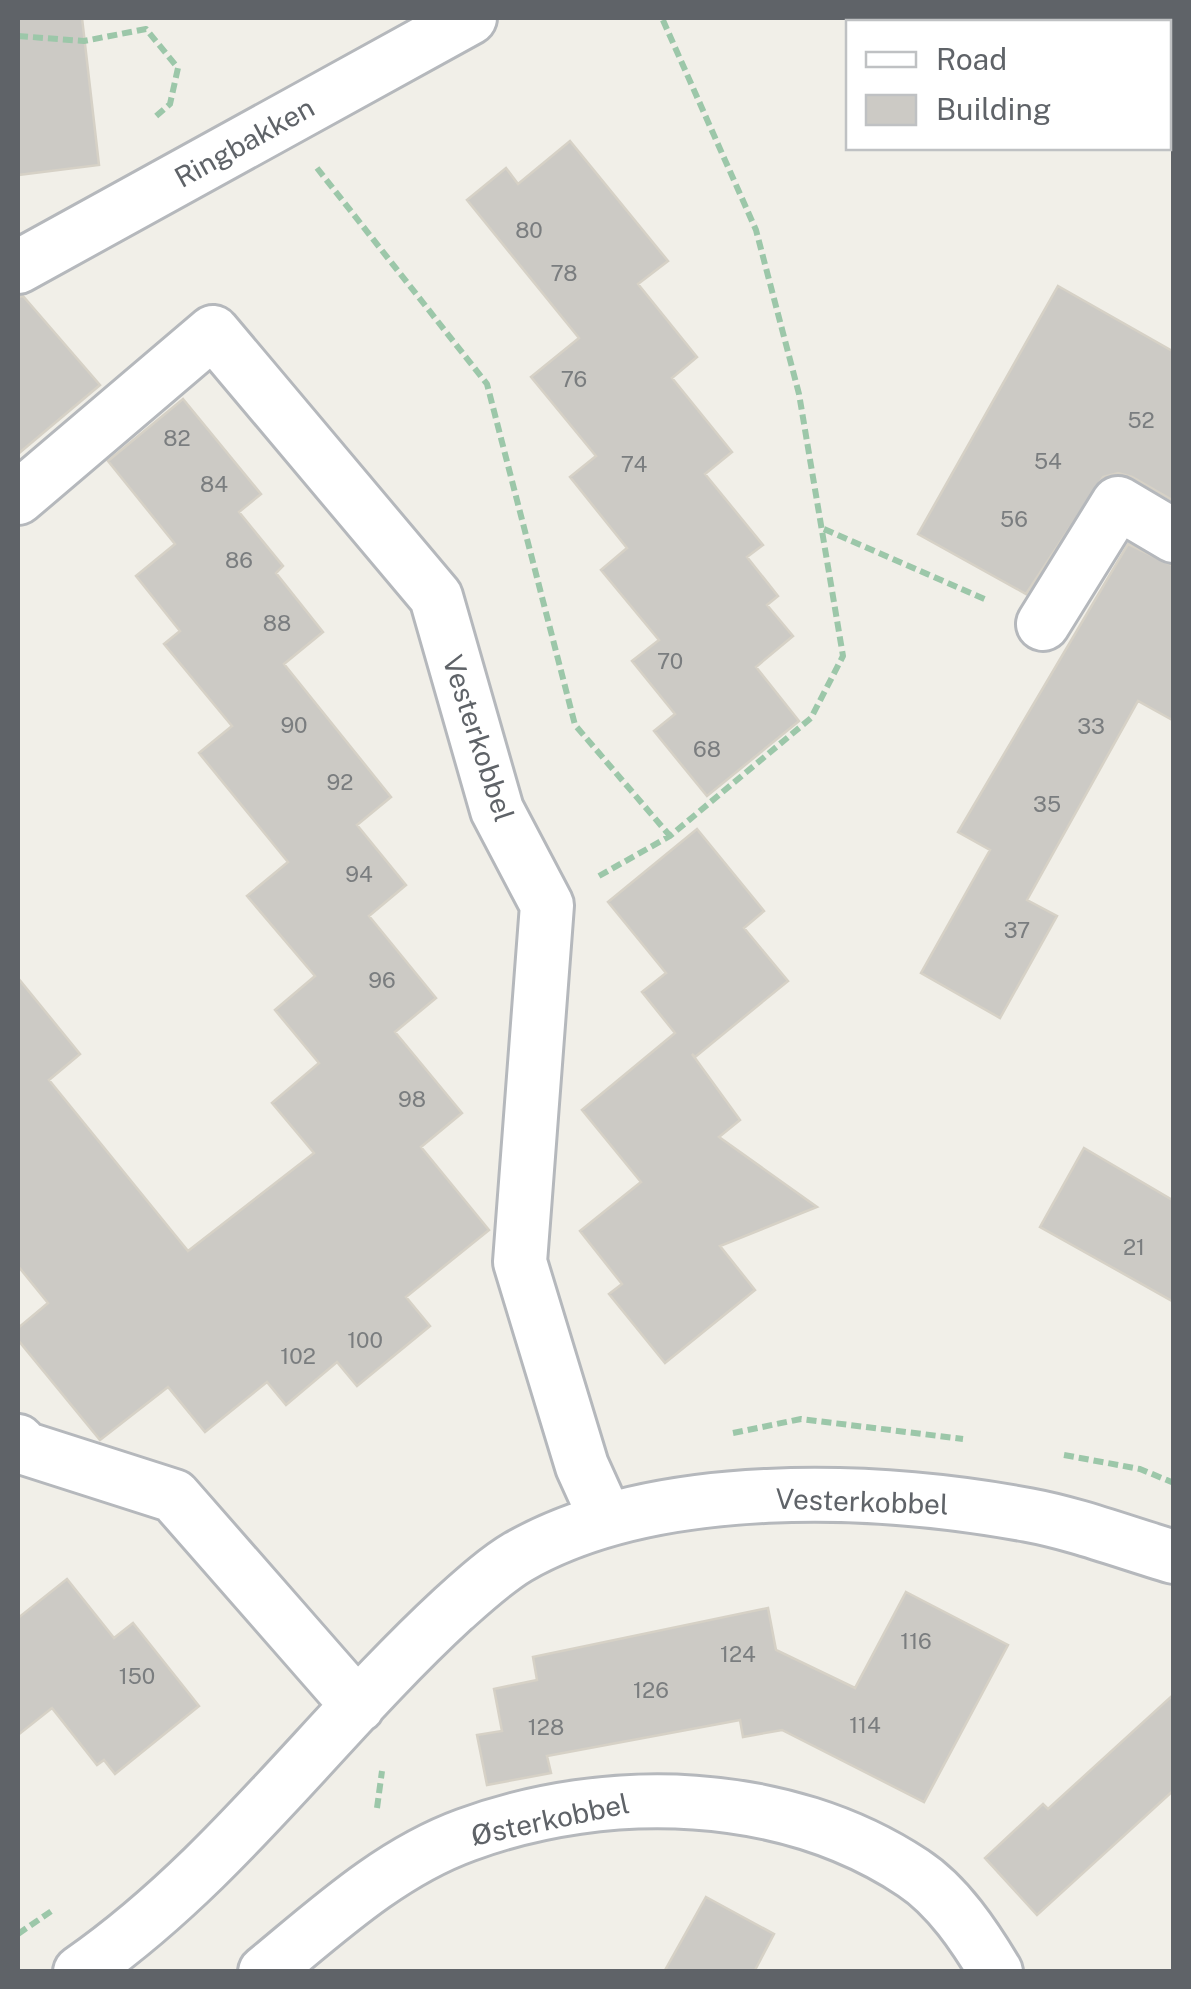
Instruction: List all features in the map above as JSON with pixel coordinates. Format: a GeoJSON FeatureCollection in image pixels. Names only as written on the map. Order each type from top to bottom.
{"type":"FeatureCollection","features":[{"type":"Feature","properties":{"kind":"street","name":"Ringbakken"},"geometry":{"type":"LineString","coordinates":[[18,267],[470,18]]}},
{"type":"Feature","properties":{"kind":"street","name":"Vesterkobbel"},"geometry":{"type":"LineString","coordinates":[[18,498],[213,332],[436,598],[497,810],[547,905]]}},
{"type":"Feature","properties":{"kind":"street"},"geometry":{"type":"LineString","coordinates":[[1043,624],[1118,502],[1174,536]]}},
{"type":"Feature","properties":{"kind":"street"},"geometry":{"type":"LineString","coordinates":[[547,905],[520,1262],[582,1466],[606,1519]]}},
{"type":"Feature","properties":{"kind":"street"},"geometry":{"type":"LineString","coordinates":[[18,1441],[24,1448],[174,1496],[358,1706]]}},
{"type":"Feature","properties":{"kind":"street","name":"Vesterkobbel"},"geometry":{"type":"LineString","coordinates":[[80,1972],[119,1944],[211,1864],[454,1608],[517,1558],[606,1519],[743,1497],[908,1497],[1032,1516],[1174,1557]]}},
{"type":"Feature","properties":{"kind":"street","name":"Østerkobbel"},"geometry":{"type":"LineString","coordinates":[[265,1972],[365,1889],[464,1835],[539,1816],[638,1799],[734,1807],[845,1835],[916,1875],[972,1932],[996,1972]]}},
{"type":"Feature","properties":{"kind":"path"},"geometry":{"type":"LineString","coordinates":[[547,905],[670,836],[811,718],[844,656],[799,394],[756,230],[662,18]]}},
{"type":"Feature","properties":{"kind":"path"},"geometry":{"type":"LineString","coordinates":[[18,36],[84,41],[146,30],[178,68],[170,104],[126,142],[128,206]]}},
{"type":"Feature","properties":{"kind":"path"},"geometry":{"type":"LineString","coordinates":[[280,122],[487,384],[575,726],[670,836]]}},
{"type":"Feature","properties":{"kind":"path"},"geometry":{"type":"LineString","coordinates":[[824,529],[1043,624]]}},
{"type":"Feature","properties":{"kind":"path"},"geometry":{"type":"LineString","coordinates":[[358,1706],[386,1746],[365,1889]]}},
{"type":"Feature","properties":{"kind":"building"},"geometry":{"type":"Polygon","coordinates":[[[18,18],[82,18],[99,165],[18,175],[18,18]]]}},
{"type":"Feature","properties":{"kind":"building"},"geometry":{"type":"Polygon","coordinates":[[[570,141],[668,261],[638,284],[697,357],[672,378],[732,452],[705,474],[763,545],[747,557],[778,596],[767,605],[793,636],[756,667],[799,721],[707,796],[654,731],[675,714],[632,661],[659,640],[601,570],[627,548],[570,477],[596,456],[531,377],[579,338],[467,200],[506,168],[518,184],[570,141]]]}},
{"type":"Feature","properties":{"kind":"building"},"geometry":{"type":"Polygon","coordinates":[[[1058,286],[1174,352],[1174,501],[1132,477],[1118,473],[1103,477],[1026,594],[918,534],[1058,286]]]}},
{"type":"Feature","properties":{"kind":"building"},"geometry":{"type":"Polygon","coordinates":[[[23,296],[100,385],[18,454],[18,297],[23,296]]]}},
{"type":"Feature","properties":{"kind":"building"},"geometry":{"type":"Polygon","coordinates":[[[183,399],[261,494],[239,512],[283,566],[276,573],[323,632],[284,664],[391,797],[357,825],[406,885],[369,916],[436,998],[395,1032],[462,1113],[421,1147],[489,1230],[406,1297],[430,1326],[357,1386],[337,1362],[286,1405],[267,1382],[205,1432],[168,1387],[100,1440],[18,1340],[18,1328],[48,1303],[18,1266],[18,978],[80,1054],[49,1080],[188,1251],[314,1153],[272,1103],[319,1063],[275,1010],[315,976],[247,896],[288,862],[199,753],[232,726],[164,644],[180,631],[136,576],[175,544],[108,461],[183,399]]]}},
{"type":"Feature","properties":{"kind":"building"},"geometry":{"type":"Polygon","coordinates":[[[1128,544],[1174,566],[1174,721],[1138,701],[1027,900],[1057,916],[1000,1018],[921,973],[990,850],[958,832],[1128,544]]]}},
{"type":"Feature","properties":{"kind":"building"},"geometry":{"type":"Polygon","coordinates":[[[697,829],[764,911],[744,928],[788,981],[695,1057],[692,1054],[740,1120],[719,1137],[817,1207],[720,1246],[755,1290],[665,1363],[609,1294],[622,1284],[580,1231],[641,1182],[582,1110],[675,1033],[642,992],[666,973],[608,902],[697,829]]]}},
{"type":"Feature","properties":{"kind":"building"},"geometry":{"type":"Polygon","coordinates":[[[1084,1148],[1174,1201],[1174,1302],[1040,1227],[1084,1148]]]}},
{"type":"Feature","properties":{"kind":"building"},"geometry":{"type":"Polygon","coordinates":[[[67,1579],[114,1638],[133,1623],[199,1706],[115,1774],[104,1760],[97,1765],[52,1708],[18,1735],[18,1618],[67,1579]]]}},
{"type":"Feature","properties":{"kind":"building"},"geometry":{"type":"Polygon","coordinates":[[[906,1592],[1008,1645],[924,1802],[782,1730],[743,1737],[740,1720],[547,1756],[551,1773],[487,1785],[477,1735],[502,1731],[494,1689],[537,1680],[533,1657],[768,1608],[776,1650],[855,1688],[906,1592]]]}},
{"type":"Feature","properties":{"kind":"building"},"geometry":{"type":"Polygon","coordinates":[[[1174,1694],[1174,1790],[1037,1915],[985,1858],[1043,1804],[1048,1809],[1174,1694]]]}},
{"type":"Feature","properties":{"kind":"building"},"geometry":{"type":"Polygon","coordinates":[[[706,1897],[774,1934],[754,1972],[664,1972],[706,1897]]]}}]}
